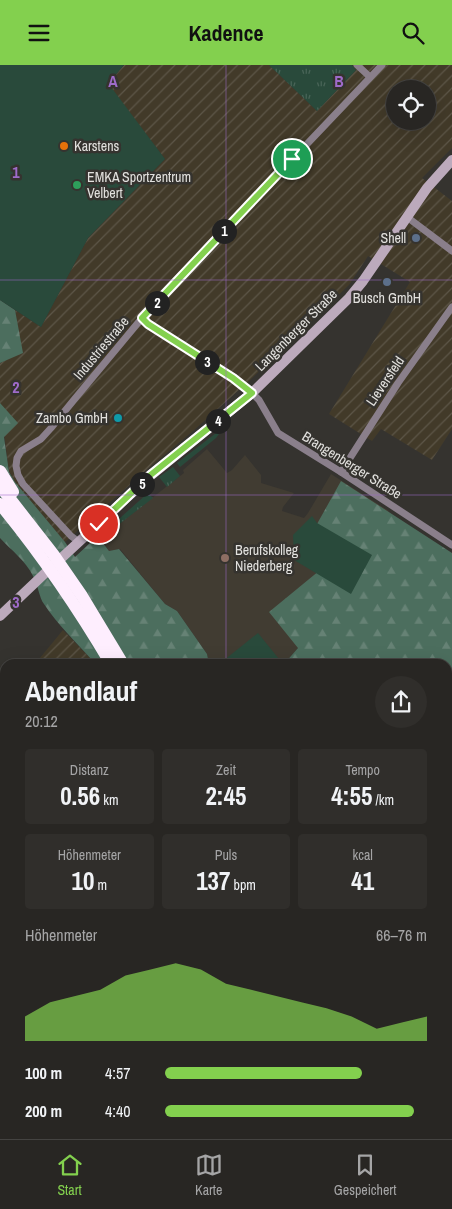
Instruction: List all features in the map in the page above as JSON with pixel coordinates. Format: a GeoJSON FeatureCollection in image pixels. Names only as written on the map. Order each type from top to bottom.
{"type":"FeatureCollection","features":[{"type":"Feature","properties":{"kind":"highway"},"geometry":{"type":"LineString","coordinates":[[0,471],[15,494],[18,508]]}},
{"type":"Feature","properties":{"kind":"highway"},"geometry":{"type":"LineString","coordinates":[[0,486],[53,554],[82,596],[120,659]]}},
{"type":"Feature","properties":{"kind":"highway"},"geometry":{"type":"LineString","coordinates":[[0,504],[19,527],[73,603],[108,659]]}},
{"type":"Feature","properties":{"kind":"highway"},"geometry":{"type":"LineString","coordinates":[[0,515],[7,522],[19,527]]}},
{"type":"Feature","properties":{"kind":"main road","name":"Langenberger Straße"},"geometry":{"type":"LineString","coordinates":[[0,616],[148,477],[252,393],[349,298],[363,281],[427,188],[452,160]]}},
{"type":"Feature","properties":{"kind":"street"},"geometry":{"type":"LineString","coordinates":[[357,65],[370,77]]}},
{"type":"Feature","properties":{"kind":"street","name":"Industriestraße"},"geometry":{"type":"LineString","coordinates":[[79,542],[23,484],[16,466],[17,458],[21,451],[41,439],[142,318],[382,65]]}},
{"type":"Feature","properties":{"kind":"street"},"geometry":{"type":"LineString","coordinates":[[407,217],[452,251]]}},
{"type":"Feature","properties":{"kind":"street","name":"Lieversfeld"},"geometry":{"type":"LineString","coordinates":[[341,472],[398,383],[452,307]]}},
{"type":"Feature","properties":{"kind":"street","name":"Brangenberger Straße"},"geometry":{"type":"LineString","coordinates":[[142,318],[148,324],[233,378],[252,393],[278,433],[452,545]]}},
{"type":"Feature","properties":{"kind":"shaded area"},"geometry":{"type":"Polygon","coordinates":[[[124,65],[269,65],[317,111],[356,70],[352,65],[452,65],[452,148],[422,178],[452,201],[452,429],[432,460],[381,429],[372,441],[329,414],[410,282],[368,256],[349,285],[248,382],[65,542],[15,482],[9,471],[0,403],[0,363],[22,352],[15,310],[41,327],[88,238],[165,159],[110,87],[112,79],[124,65]]]}},
{"type":"Feature","properties":{"kind":"shaded area","name":"Berufskolleg Niederberg"},"geometry":{"type":"Polygon","coordinates":[[[207,449],[227,473],[245,455],[261,475],[261,483],[294,493],[282,511],[304,518],[331,474],[389,511],[326,566],[298,648],[288,659],[208,659],[207,654],[177,611],[165,604],[120,549],[109,551],[100,539],[184,473],[183,470],[207,449]]]}},
{"type":"Feature","properties":{"kind":"shaded area"},"geometry":{"type":"Polygon","coordinates":[[[63,630],[91,659],[39,659],[63,630]]]}},
{"type":"Feature","properties":{"kind":"green space","name":"EMKA Sportzentrum Velbert"},"geometry":{"type":"Polygon","coordinates":[[[0,65],[124,65],[112,79],[111,87],[165,159],[88,238],[41,327],[0,300],[0,65]]]}},
{"type":"Feature","properties":{"kind":"green space"},"geometry":{"type":"Polygon","coordinates":[[[269,65],[352,65],[356,70],[317,111],[269,65]]]}},
{"type":"Feature","properties":{"kind":"green space"},"geometry":{"type":"Polygon","coordinates":[[[0,300],[15,310],[23,353],[0,363],[0,300]]]}},
{"type":"Feature","properties":{"kind":"green space"},"geometry":{"type":"Polygon","coordinates":[[[0,403],[18,423],[4,437],[9,472],[75,557],[90,543],[100,539],[109,551],[119,549],[165,604],[177,611],[207,654],[208,659],[91,659],[49,612],[42,601],[35,579],[30,571],[0,538],[0,403]]]}},
{"type":"Feature","properties":{"kind":"green space"},"geometry":{"type":"Polygon","coordinates":[[[224,427],[216,438],[180,467],[177,463],[224,427]]]}},
{"type":"Feature","properties":{"kind":"green space"},"geometry":{"type":"Polygon","coordinates":[[[173,467],[180,476],[167,487],[159,477],[173,467]]]}},
{"type":"Feature","properties":{"kind":"green space"},"geometry":{"type":"Polygon","coordinates":[[[341,481],[452,553],[452,659],[288,659],[298,648],[269,612],[325,566],[312,533],[341,481]]]}},
{"type":"Feature","properties":{"kind":"green space"},"geometry":{"type":"Polygon","coordinates":[[[148,493],[153,498],[100,539],[90,543],[106,528],[148,493]]]}},
{"type":"Feature","properties":{"kind":"green space"},"geometry":{"type":"Polygon","coordinates":[[[312,516],[317,523],[372,555],[351,594],[294,560],[293,535],[312,516]]]}},
{"type":"Feature","properties":{"kind":"green space"},"geometry":{"type":"Polygon","coordinates":[[[258,633],[279,659],[226,659],[258,633]]]}},
{"type":"Feature","properties":{"kind":"place","name":"Karstens"},"geometry":{"type":"Point","coordinates":[64,146]}},
{"type":"Feature","properties":{"kind":"place","name":"EMKA Sportzentrum Velbert"},"geometry":{"type":"Point","coordinates":[77,185]}},
{"type":"Feature","properties":{"kind":"place","name":"Shell"},"geometry":{"type":"Point","coordinates":[416,238]}},
{"type":"Feature","properties":{"kind":"place","name":"Busch GmbH"},"geometry":{"type":"Point","coordinates":[387,282]}},
{"type":"Feature","properties":{"kind":"place","name":"Zambo GmbH"},"geometry":{"type":"Point","coordinates":[118,418]}},
{"type":"Feature","properties":{"kind":"place","name":"Berufskolleg Niederberg"},"geometry":{"type":"Point","coordinates":[225,558]}},
{"type":"Feature","properties":{"kind":"route"},"geometry":{"type":"LineString","coordinates":[[99,524],[148,477],[252,393],[233,378],[148,324],[142,318],[292,159]]}}]}
